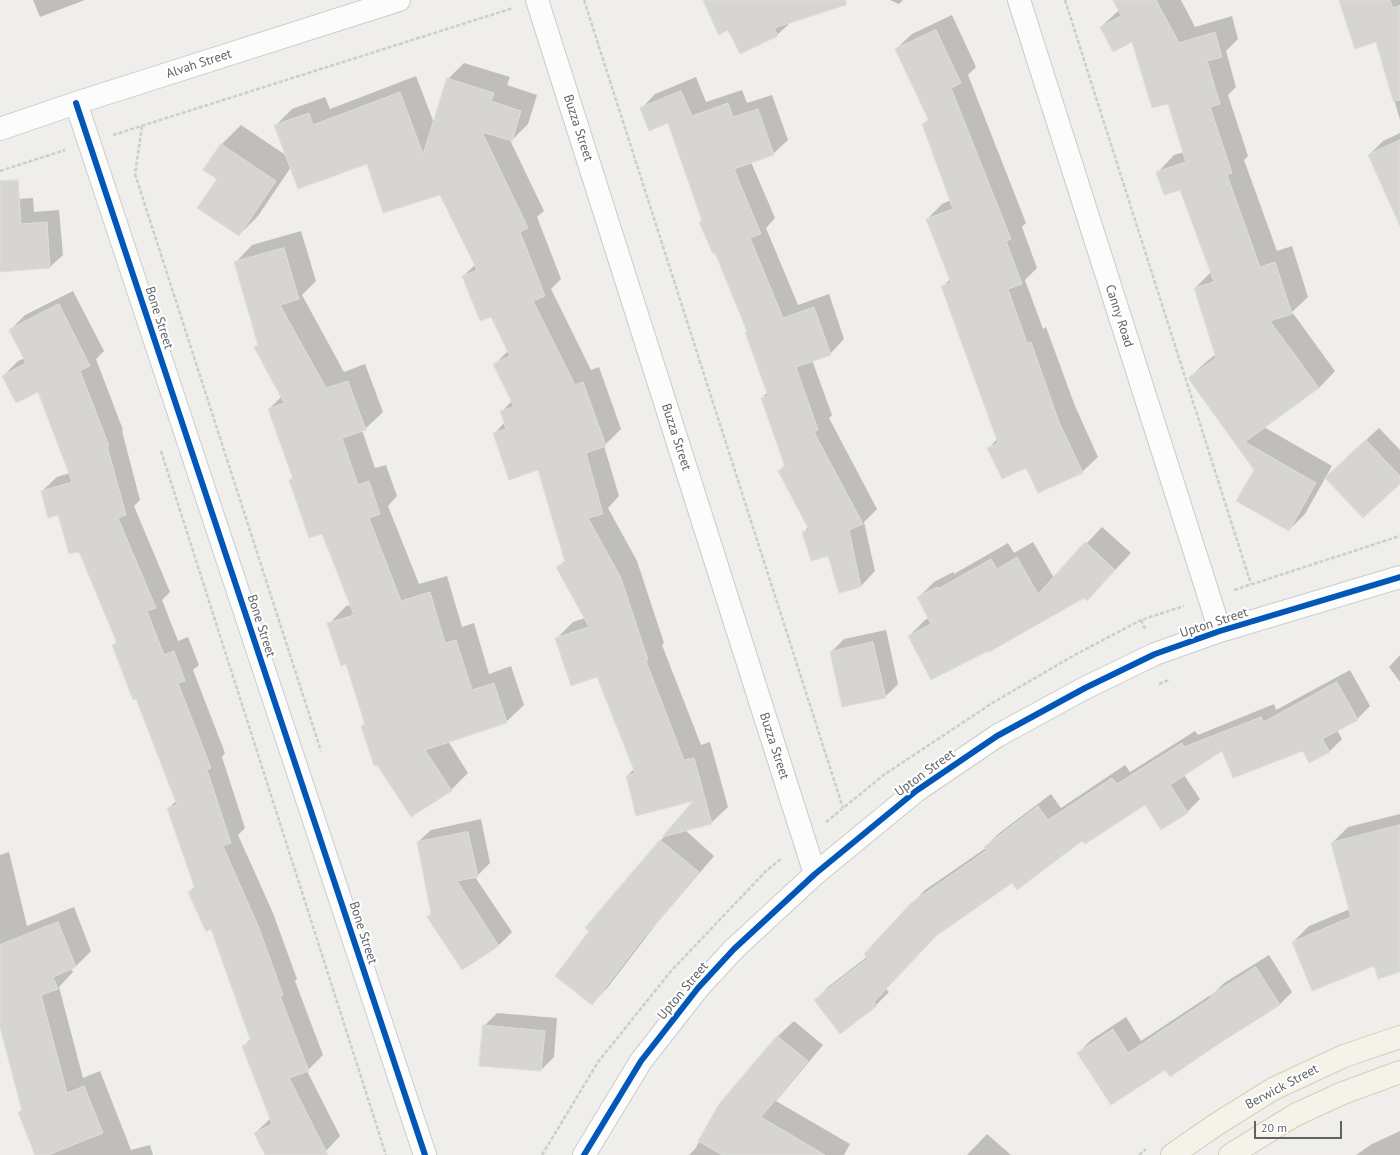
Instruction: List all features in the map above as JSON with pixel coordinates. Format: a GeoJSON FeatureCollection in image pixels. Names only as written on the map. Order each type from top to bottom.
{"type":"FeatureCollection","features":[{"type":"Feature","properties":{"kind":"main road","name":"Berwick Street"},"geometry":{"type":"LineString","coordinates":[[1172,1155],[1217,1124],[1273,1089],[1344,1056],[1400,1037]]}},
{"type":"Feature","properties":{"kind":"main road"},"geometry":{"type":"LineString","coordinates":[[1230,1155],[1295,1115],[1343,1094],[1400,1072]]}},
{"type":"Feature","properties":{"kind":"street","name":"Alvah Street"},"geometry":{"type":"LineString","coordinates":[[0,129],[76,103],[399,0]]}},
{"type":"Feature","properties":{"kind":"street","name":"Buzza Street"},"geometry":{"type":"LineString","coordinates":[[537,0],[815,874]]}},
{"type":"Feature","properties":{"kind":"street","name":"Canny Road"},"geometry":{"type":"LineString","coordinates":[[1019,0],[1220,631]]}},
{"type":"Feature","properties":{"kind":"street","name":"Bone Street"},"geometry":{"type":"LineString","coordinates":[[76,103],[425,1155]]}},
{"type":"Feature","properties":{"kind":"street","name":"Upton Street"},"geometry":{"type":"LineString","coordinates":[[584,1155],[641,1061],[698,988],[734,949],[815,874],[916,791],[997,736],[1085,688],[1155,654],[1220,631],[1400,577]]}},
{"type":"Feature","properties":{"kind":"path"},"geometry":{"type":"LineString","coordinates":[[0,171],[537,0]]}},
{"type":"Feature","properties":{"kind":"path"},"geometry":{"type":"LineString","coordinates":[[584,0],[843,808]]}},
{"type":"Feature","properties":{"kind":"path"},"geometry":{"type":"LineString","coordinates":[[1065,0],[1251,584]]}},
{"type":"Feature","properties":{"kind":"path"},"geometry":{"type":"LineString","coordinates":[[142,126],[135,174],[321,752]]}},
{"type":"Feature","properties":{"kind":"path"},"geometry":{"type":"LineString","coordinates":[[160,447],[386,1155]]}},
{"type":"Feature","properties":{"kind":"path"},"geometry":{"type":"LineString","coordinates":[[1156,685],[1169,680]]}},
{"type":"Feature","properties":{"kind":"building"},"geometry":{"type":"Polygon","coordinates":[[[703,0],[846,0],[846,5],[774,28],[778,36],[740,54],[728,30],[719,35],[703,0]]]}},
{"type":"Feature","properties":{"kind":"building"},"geometry":{"type":"Polygon","coordinates":[[[1113,0],[1156,0],[1179,43],[1215,32],[1222,57],[1207,61],[1220,104],[1210,107],[1232,173],[1227,175],[1260,267],[1275,262],[1292,314],[1270,321],[1319,388],[1245,442],[1316,483],[1289,531],[1236,501],[1254,470],[1188,378],[1216,358],[1194,288],[1214,282],[1180,190],[1164,195],[1156,172],[1186,162],[1168,104],[1152,108],[1132,42],[1113,52],[1100,27],[1121,16],[1113,0]]]}},
{"type":"Feature","properties":{"kind":"building"},"geometry":{"type":"Polygon","coordinates":[[[1339,0],[1390,0],[1393,8],[1400,5],[1400,100],[1393,101],[1376,42],[1355,49],[1339,0]]]}},
{"type":"Feature","properties":{"kind":"building"},"geometry":{"type":"Polygon","coordinates":[[[936,30],[961,83],[951,88],[1011,239],[1006,241],[1022,284],[1008,289],[1027,343],[1031,342],[1059,422],[1083,473],[1038,493],[1026,468],[1002,479],[987,448],[998,443],[941,286],[951,283],[926,219],[953,209],[922,124],[929,121],[895,49],[936,30]]]}},
{"type":"Feature","properties":{"kind":"building"},"geometry":{"type":"Polygon","coordinates":[[[447,78],[494,93],[491,101],[521,111],[512,141],[482,132],[528,228],[520,232],[545,296],[533,301],[575,385],[583,382],[606,446],[586,453],[603,514],[588,518],[621,578],[648,660],[646,661],[684,760],[694,758],[712,824],[662,837],[693,801],[636,816],[626,776],[635,773],[597,677],[571,686],[555,638],[589,627],[556,567],[565,562],[538,470],[509,480],[493,433],[506,429],[500,411],[514,407],[493,364],[510,356],[491,317],[480,321],[462,276],[477,270],[440,195],[383,213],[367,164],[298,189],[274,125],[309,113],[313,125],[400,92],[423,154],[447,78]]]}},
{"type":"Feature","properties":{"kind":"building"},"geometry":{"type":"Polygon","coordinates":[[[681,91],[692,116],[728,103],[733,117],[758,109],[774,155],[734,169],[761,234],[750,238],[783,318],[814,307],[831,355],[796,367],[818,430],[814,432],[863,524],[849,530],[861,587],[839,593],[828,556],[811,561],[802,532],[809,530],[778,471],[785,467],[761,398],[768,396],[745,332],[747,331],[715,253],[713,254],[699,222],[702,221],[668,123],[649,131],[640,108],[681,91]]]}},
{"type":"Feature","properties":{"kind":"building"},"geometry":{"type":"Polygon","coordinates":[[[1400,140],[1400,226],[1368,155],[1400,140]]]}},
{"type":"Feature","properties":{"kind":"building"},"geometry":{"type":"Polygon","coordinates":[[[221,144],[276,181],[239,236],[197,208],[217,179],[203,170],[221,144]]]}},
{"type":"Feature","properties":{"kind":"building"},"geometry":{"type":"Polygon","coordinates":[[[18,180],[21,224],[47,222],[50,268],[0,272],[0,181],[18,180]]]}},
{"type":"Feature","properties":{"kind":"building"},"geometry":{"type":"Polygon","coordinates":[[[284,248],[299,299],[280,305],[326,388],[348,381],[366,430],[342,438],[358,485],[369,481],[380,514],[369,518],[401,601],[430,592],[445,643],[456,640],[472,690],[494,683],[507,723],[425,750],[452,791],[411,817],[377,765],[374,766],[361,726],[365,725],[346,664],[341,666],[327,623],[354,615],[322,534],[309,538],[289,480],[293,479],[268,409],[284,403],[254,347],[258,345],[234,262],[284,248]]]}},
{"type":"Feature","properties":{"kind":"building"},"geometry":{"type":"Polygon","coordinates":[[[59,304],[90,366],[80,371],[109,446],[107,446],[126,515],[118,518],[156,608],[147,611],[164,655],[174,651],[185,681],[178,683],[211,768],[207,770],[231,843],[223,846],[259,928],[283,995],[280,996],[309,1071],[289,1078],[328,1155],[265,1155],[254,1133],[272,1124],[242,1046],[251,1042],[211,929],[206,932],[188,892],[195,889],[167,808],[177,805],[136,699],[133,700],[112,645],[117,643],[79,552],[69,554],[58,515],[48,518],[41,491],[72,482],[38,392],[16,403],[2,376],[26,363],[9,330],[59,304]]]}},
{"type":"Feature","properties":{"kind":"building"},"geometry":{"type":"Polygon","coordinates":[[[1366,440],[1400,476],[1400,484],[1363,518],[1325,478],[1366,440]]]}},
{"type":"Feature","properties":{"kind":"building"},"geometry":{"type":"Polygon","coordinates":[[[1085,542],[1115,570],[1087,601],[1084,598],[989,652],[988,651],[931,680],[908,636],[931,624],[917,597],[937,587],[938,589],[991,559],[997,569],[1017,557],[1038,594],[1085,542]]]}},
{"type":"Feature","properties":{"kind":"building"},"geometry":{"type":"Polygon","coordinates":[[[873,642],[886,698],[842,707],[830,652],[873,642]]]}},
{"type":"Feature","properties":{"kind":"building"},"geometry":{"type":"Polygon","coordinates":[[[1337,682],[1358,720],[1322,739],[1330,752],[1309,763],[1303,751],[1233,778],[1222,751],[1170,785],[1188,813],[1161,830],[1145,805],[1085,844],[1082,841],[1017,890],[1012,883],[936,936],[874,1002],[877,1006],[840,1034],[814,1000],[868,958],[864,954],[911,903],[987,850],[984,847],[1038,806],[1048,820],[1112,778],[1117,784],[1182,743],[1184,747],[1261,717],[1263,722],[1337,682]]]}},
{"type":"Feature","properties":{"kind":"building"},"geometry":{"type":"Polygon","coordinates":[[[1400,825],[1400,972],[1378,979],[1374,966],[1312,991],[1292,942],[1351,917],[1331,843],[1400,825]]]}},
{"type":"Feature","properties":{"kind":"building"},"geometry":{"type":"Polygon","coordinates":[[[468,832],[478,877],[457,881],[499,946],[462,970],[427,917],[431,914],[417,842],[468,832]]]}},
{"type":"Feature","properties":{"kind":"building"},"geometry":{"type":"Polygon","coordinates":[[[660,840],[699,872],[641,941],[592,1005],[555,976],[589,931],[585,928],[660,840]]]}},
{"type":"Feature","properties":{"kind":"building"},"geometry":{"type":"Polygon","coordinates":[[[58,922],[76,967],[53,977],[58,989],[41,995],[67,1093],[84,1086],[103,1133],[48,1155],[35,1155],[18,1112],[22,1111],[0,1027],[0,945],[58,922]]]}},
{"type":"Feature","properties":{"kind":"building"},"geometry":{"type":"Polygon","coordinates":[[[1256,967],[1280,1005],[1170,1077],[1165,1070],[1111,1105],[1077,1053],[1113,1029],[1128,1053],[1211,998],[1210,996],[1256,967]]]}},
{"type":"Feature","properties":{"kind":"building"},"geometry":{"type":"Polygon","coordinates":[[[483,1025],[545,1031],[541,1071],[479,1066],[483,1025]]]}},
{"type":"Feature","properties":{"kind":"building"},"geometry":{"type":"Polygon","coordinates":[[[777,1036],[808,1061],[761,1117],[825,1155],[722,1155],[698,1141],[719,1104],[777,1036]]]}},
{"type":"Feature","properties":{"kind":"cycle path"},"geometry":{"type":"LineString","coordinates":[[76,103],[425,1155]]}},
{"type":"Feature","properties":{"kind":"cycle path"},"geometry":{"type":"LineString","coordinates":[[584,1155],[641,1061],[698,988],[734,949],[815,874],[916,791],[997,736],[1085,688],[1155,654],[1220,631],[1400,577]]}}]}
